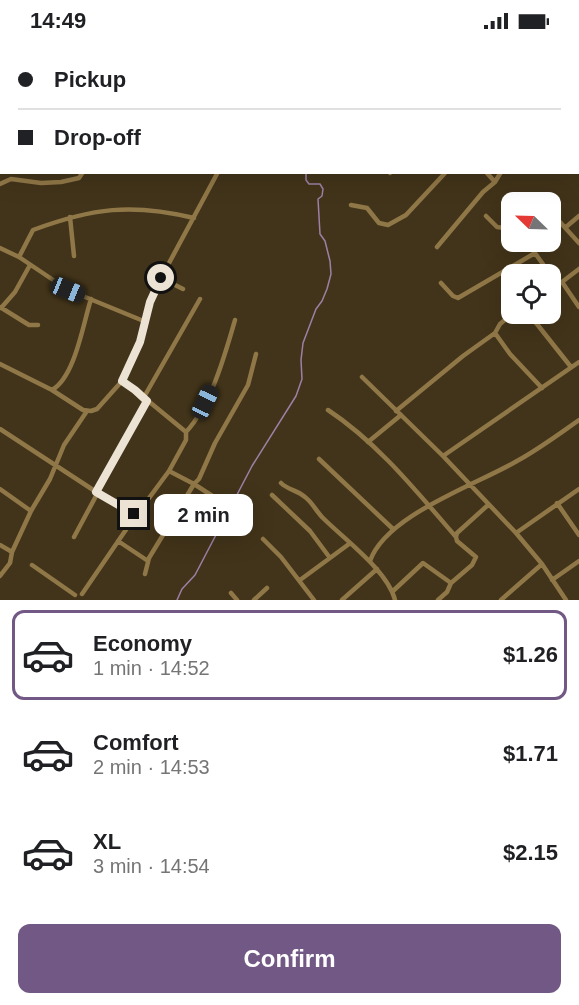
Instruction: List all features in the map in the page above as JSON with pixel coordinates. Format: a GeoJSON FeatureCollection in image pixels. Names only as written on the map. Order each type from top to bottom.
{"type":"FeatureCollection","features":[{"type":"Feature","properties":{"kind":"street"},"geometry":{"type":"LineString","coordinates":[[0,184],[11,179],[41,183],[61,182],[79,178],[82,174]]}},
{"type":"Feature","properties":{"kind":"street"},"geometry":{"type":"LineString","coordinates":[[0,364],[52,390],[87,411],[97,409],[122,381],[140,342],[150,302],[161,278],[217,174]]}},
{"type":"Feature","properties":{"kind":"street"},"geometry":{"type":"LineString","coordinates":[[351,205],[367,208],[379,223],[388,225],[406,215],[444,174]]}},
{"type":"Feature","properties":{"kind":"street"},"geometry":{"type":"LineString","coordinates":[[488,174],[495,182]]}},
{"type":"Feature","properties":{"kind":"street"},"geometry":{"type":"LineString","coordinates":[[437,247],[500,174]]}},
{"type":"Feature","properties":{"kind":"street"},"geometry":{"type":"LineString","coordinates":[[19,257],[33,230],[70,218],[109,210],[148,209],[194,218]]}},
{"type":"Feature","properties":{"kind":"street"},"geometry":{"type":"LineString","coordinates":[[486,216],[497,227],[501,228]]}},
{"type":"Feature","properties":{"kind":"street"},"geometry":{"type":"LineString","coordinates":[[566,227],[579,216]]}},
{"type":"Feature","properties":{"kind":"street"},"geometry":{"type":"LineString","coordinates":[[70,218],[74,256]]}},
{"type":"Feature","properties":{"kind":"street"},"geometry":{"type":"LineString","coordinates":[[561,222],[579,243]]}},
{"type":"Feature","properties":{"kind":"street"},"geometry":{"type":"LineString","coordinates":[[0,249],[19,257],[68,290],[146,322]]}},
{"type":"Feature","properties":{"kind":"street"},"geometry":{"type":"LineString","coordinates":[[441,283],[453,296],[458,298],[535,253],[542,264]]}},
{"type":"Feature","properties":{"kind":"street"},"geometry":{"type":"LineString","coordinates":[[30,265],[15,292],[1,307],[29,325],[38,325]]}},
{"type":"Feature","properties":{"kind":"street"},"geometry":{"type":"LineString","coordinates":[[561,282],[579,269]]}},
{"type":"Feature","properties":{"kind":"street"},"geometry":{"type":"LineString","coordinates":[[161,278],[183,289]]}},
{"type":"Feature","properties":{"kind":"street"},"geometry":{"type":"LineString","coordinates":[[561,285],[579,307]]}},
{"type":"Feature","properties":{"kind":"street"},"geometry":{"type":"LineString","coordinates":[[52,390],[59,386],[66,376],[82,333],[91,299]]}},
{"type":"Feature","properties":{"kind":"street"},"geometry":{"type":"LineString","coordinates":[[74,537],[145,399],[200,299]]}},
{"type":"Feature","properties":{"kind":"street"},"geometry":{"type":"LineString","coordinates":[[82,594],[136,514],[169,471],[186,440],[186,432],[195,423],[224,362],[235,320]]}},
{"type":"Feature","properties":{"kind":"street"},"geometry":{"type":"LineString","coordinates":[[396,411],[495,333],[501,323]]}},
{"type":"Feature","properties":{"kind":"street"},"geometry":{"type":"LineString","coordinates":[[537,324],[572,367]]}},
{"type":"Feature","properties":{"kind":"street"},"geometry":{"type":"LineString","coordinates":[[495,333],[510,354],[542,387]]}},
{"type":"Feature","properties":{"kind":"street"},"geometry":{"type":"LineString","coordinates":[[145,574],[148,561],[199,479],[215,443],[248,385],[256,354]]}},
{"type":"Feature","properties":{"kind":"street"},"geometry":{"type":"LineString","coordinates":[[443,456],[579,362]]}},
{"type":"Feature","properties":{"kind":"street"},"geometry":{"type":"LineString","coordinates":[[362,377],[443,456],[516,533],[542,564],[566,600]]}},
{"type":"Feature","properties":{"kind":"street"},"geometry":{"type":"LineString","coordinates":[[122,381],[186,432]]}},
{"type":"Feature","properties":{"kind":"street"},"geometry":{"type":"LineString","coordinates":[[328,410],[359,432],[429,506],[456,537],[456,541],[476,557],[476,561],[451,583],[447,592],[438,600]]}},
{"type":"Feature","properties":{"kind":"street"},"geometry":{"type":"LineString","coordinates":[[0,576],[10,563],[12,552],[31,511],[50,479],[64,445],[87,411]]}},
{"type":"Feature","properties":{"kind":"street"},"geometry":{"type":"LineString","coordinates":[[368,442],[401,415]]}},
{"type":"Feature","properties":{"kind":"street"},"geometry":{"type":"LineString","coordinates":[[370,561],[377,546],[393,530],[429,506],[520,460],[579,420]]}},
{"type":"Feature","properties":{"kind":"street"},"geometry":{"type":"LineString","coordinates":[[0,429],[96,492],[136,514]]}},
{"type":"Feature","properties":{"kind":"street"},"geometry":{"type":"LineString","coordinates":[[319,459],[393,530]]}},
{"type":"Feature","properties":{"kind":"street"},"geometry":{"type":"LineString","coordinates":[[169,471],[214,496]]}},
{"type":"Feature","properties":{"kind":"street"},"geometry":{"type":"LineString","coordinates":[[281,483],[303,495],[317,512],[370,561],[393,591],[395,600]]}},
{"type":"Feature","properties":{"kind":"street"},"geometry":{"type":"LineString","coordinates":[[0,489],[31,511]]}},
{"type":"Feature","properties":{"kind":"street"},"geometry":{"type":"LineString","coordinates":[[516,533],[579,489]]}},
{"type":"Feature","properties":{"kind":"street"},"geometry":{"type":"LineString","coordinates":[[272,495],[310,531],[330,558]]}},
{"type":"Feature","properties":{"kind":"street"},"geometry":{"type":"LineString","coordinates":[[557,503],[579,535]]}},
{"type":"Feature","properties":{"kind":"street"},"geometry":{"type":"LineString","coordinates":[[456,537],[457,533],[488,505]]}},
{"type":"Feature","properties":{"kind":"street"},"geometry":{"type":"LineString","coordinates":[[262,539],[281,557],[314,600]]}},
{"type":"Feature","properties":{"kind":"street"},"geometry":{"type":"LineString","coordinates":[[118,541],[148,561]]}},
{"type":"Feature","properties":{"kind":"street"},"geometry":{"type":"LineString","coordinates":[[300,580],[350,544]]}},
{"type":"Feature","properties":{"kind":"street"},"geometry":{"type":"LineString","coordinates":[[0,546],[12,552]]}},
{"type":"Feature","properties":{"kind":"street"},"geometry":{"type":"LineString","coordinates":[[552,580],[579,561]]}},
{"type":"Feature","properties":{"kind":"street"},"geometry":{"type":"LineString","coordinates":[[393,591],[423,563],[451,583]]}},
{"type":"Feature","properties":{"kind":"street"},"geometry":{"type":"LineString","coordinates":[[501,600],[542,564]]}},
{"type":"Feature","properties":{"kind":"street"},"geometry":{"type":"LineString","coordinates":[[32,565],[75,595]]}},
{"type":"Feature","properties":{"kind":"street"},"geometry":{"type":"LineString","coordinates":[[342,600],[377,569]]}},
{"type":"Feature","properties":{"kind":"street"},"geometry":{"type":"LineString","coordinates":[[254,600],[267,588]]}},
{"type":"Feature","properties":{"kind":"street"},"geometry":{"type":"LineString","coordinates":[[231,593],[237,600]]}},
{"type":"Feature","properties":{"kind":"waterway"},"geometry":{"type":"LineString","coordinates":[[177,600],[182,589],[195,575],[252,466],[296,396],[302,379],[303,343],[316,309],[327,289],[331,274],[325,241],[320,234],[318,199],[322,196],[323,189],[320,184],[309,184],[306,174]]}},
{"type":"Feature","properties":{"kind":"route"},"geometry":{"type":"LineString","coordinates":[[134,514],[96,492],[147,401],[122,381],[140,342],[150,302],[161,278]]}}]}
